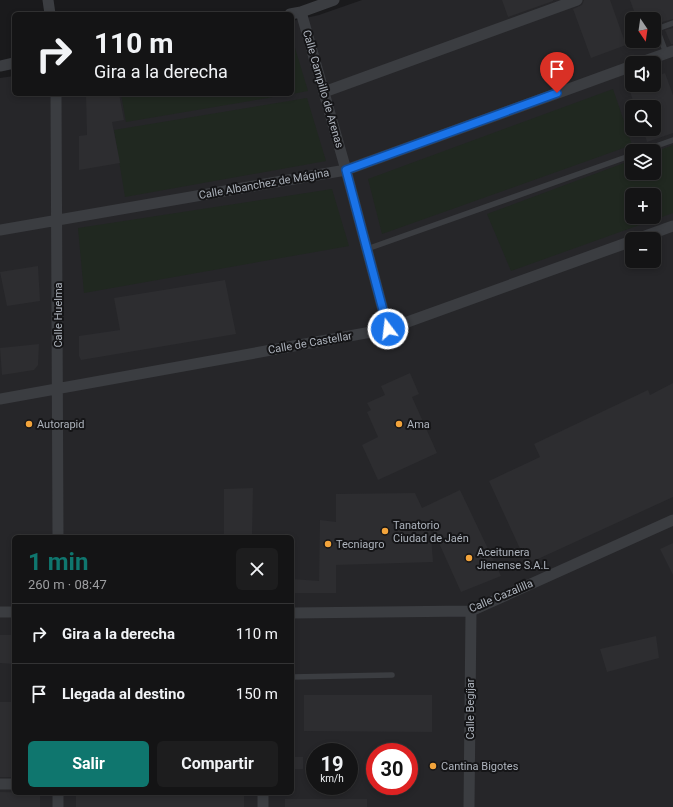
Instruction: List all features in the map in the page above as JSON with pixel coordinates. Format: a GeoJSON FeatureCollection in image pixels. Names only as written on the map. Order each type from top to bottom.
{"type":"FeatureCollection","features":[{"type":"Feature","properties":{"kind":"street"},"geometry":{"type":"LineString","coordinates":[[48,0],[50,12]]}},
{"type":"Feature","properties":{"kind":"street"},"geometry":{"type":"LineString","coordinates":[[296,13],[334,0]]}},
{"type":"Feature","properties":{"kind":"street"},"geometry":{"type":"LineString","coordinates":[[324,92],[577,0]]}},
{"type":"Feature","properties":{"kind":"street","name":"Calle Campillo de Arenas"},"geometry":{"type":"LineString","coordinates":[[296,13],[324,92],[388,329]]}},
{"type":"Feature","properties":{"kind":"street"},"geometry":{"type":"LineString","coordinates":[[659,56],[670,52]]}},
{"type":"Feature","properties":{"kind":"street"},"geometry":{"type":"LineString","coordinates":[[0,66],[12,63]]}},
{"type":"Feature","properties":{"kind":"street","name":"Calle Albanchez de Mágina"},"geometry":{"type":"LineString","coordinates":[[0,230],[346,170],[625,69]]}},
{"type":"Feature","properties":{"kind":"street","name":"Calle Huelma"},"geometry":{"type":"LineString","coordinates":[[56,96],[58,535]]}},
{"type":"Feature","properties":{"kind":"street"},"geometry":{"type":"LineString","coordinates":[[656,232],[673,226]]}},
{"type":"Feature","properties":{"kind":"street","name":"Calle de Castellar"},"geometry":{"type":"LineString","coordinates":[[0,399],[388,329],[625,244]]}},
{"type":"Feature","properties":{"kind":"street","name":"Calle Cazalilla"},"geometry":{"type":"LineString","coordinates":[[294,613],[471,611],[673,520]]}},
{"type":"Feature","properties":{"kind":"street","name":"Calle Begíjar"},"geometry":{"type":"LineString","coordinates":[[469,807],[471,611]]}},
{"type":"Feature","properties":{"kind":"street"},"geometry":{"type":"LineString","coordinates":[[0,612],[12,612]]}},
{"type":"Feature","properties":{"kind":"street"},"geometry":{"type":"LineString","coordinates":[[0,784],[12,784]]}},
{"type":"Feature","properties":{"kind":"street"},"geometry":{"type":"LineString","coordinates":[[58,795],[58,807]]}},
{"type":"Feature","properties":{"kind":"street"},"geometry":{"type":"LineString","coordinates":[[263,795],[263,807]]}},
{"type":"Feature","properties":{"kind":"lane"},"geometry":{"type":"LineString","coordinates":[[670,52],[657,29],[673,23]]}},
{"type":"Feature","properties":{"kind":"lane"},"geometry":{"type":"LineString","coordinates":[[661,144],[673,140]]}},
{"type":"Feature","properties":{"kind":"lane"},"geometry":{"type":"LineString","coordinates":[[367,249],[625,157]]}},
{"type":"Feature","properties":{"kind":"lane"},"geometry":{"type":"LineString","coordinates":[[294,676],[392,675]]}},
{"type":"Feature","properties":{"kind":"shaded area"},"geometry":{"type":"Polygon","coordinates":[[[362,0],[673,0],[673,807],[0,807],[0,78],[12,76],[12,96],[294,96],[294,21],[319,15],[362,0]]]}},
{"type":"Feature","properties":{"kind":"shaded area"},"geometry":{"type":"Polygon","coordinates":[[[294,45],[308,91],[294,94],[294,45]]]}},
{"type":"Feature","properties":{"kind":"shaded area"},"geometry":{"type":"Polygon","coordinates":[[[613,89],[625,124],[625,136],[629,136],[632,144],[625,144],[625,147],[382,234],[368,179],[613,89]]]}},
{"type":"Feature","properties":{"kind":"shaded area"},"geometry":{"type":"Polygon","coordinates":[[[121,96],[279,96],[126,122],[121,96]]]}},
{"type":"Feature","properties":{"kind":"shaded area"},"geometry":{"type":"Polygon","coordinates":[[[307,98],[326,161],[125,197],[114,130],[307,98]]]}},
{"type":"Feature","properties":{"kind":"shaded area"},"geometry":{"type":"Polygon","coordinates":[[[673,145],[673,213],[661,217],[661,188],[625,188],[625,224],[642,224],[511,271],[487,214],[625,163],[625,180],[661,180],[661,149],[673,145]]]}},
{"type":"Feature","properties":{"kind":"shaded area"},"geometry":{"type":"Polygon","coordinates":[[[332,189],[349,246],[84,293],[78,228],[332,189]]]}},
{"type":"Feature","properties":{"kind":"building"},"geometry":{"type":"Polygon","coordinates":[[[502,0],[553,0],[553,1],[508,17],[502,0]]]}},
{"type":"Feature","properties":{"kind":"building"},"geometry":{"type":"Polygon","coordinates":[[[584,0],[610,0],[625,45],[591,58],[573,9],[582,5],[584,0]]]}},
{"type":"Feature","properties":{"kind":"building"},"geometry":{"type":"Polygon","coordinates":[[[630,0],[673,0],[673,19],[662,22],[661,12],[634,12],[630,0]]]}},
{"type":"Feature","properties":{"kind":"building"},"geometry":{"type":"Polygon","coordinates":[[[673,28],[673,44],[671,44],[665,30],[673,28]]]}},
{"type":"Feature","properties":{"kind":"building"},"geometry":{"type":"Polygon","coordinates":[[[665,73],[673,95],[673,133],[647,142],[645,136],[661,136],[661,100],[633,100],[630,92],[661,92],[661,74],[665,73]]]}},
{"type":"Feature","properties":{"kind":"building"},"geometry":{"type":"Polygon","coordinates":[[[86,96],[119,96],[124,120],[112,122],[120,163],[79,170],[79,136],[87,135],[86,96]]]}},
{"type":"Feature","properties":{"kind":"building"},"geometry":{"type":"Polygon","coordinates":[[[38,266],[40,301],[7,306],[0,272],[38,266]]]}},
{"type":"Feature","properties":{"kind":"building"},"geometry":{"type":"Polygon","coordinates":[[[225,280],[236,334],[81,360],[79,356],[79,336],[120,330],[114,298],[225,280]]]}},
{"type":"Feature","properties":{"kind":"building"},"geometry":{"type":"Polygon","coordinates":[[[39,344],[38,365],[34,370],[2,375],[0,348],[39,344]]]}},
{"type":"Feature","properties":{"kind":"building","name":"Ama"},"geometry":{"type":"Polygon","coordinates":[[[410,373],[419,394],[412,397],[437,453],[378,480],[362,445],[378,437],[367,412],[371,410],[367,403],[385,395],[381,386],[410,373]]]}},
{"type":"Feature","properties":{"kind":"building"},"geometry":{"type":"Polygon","coordinates":[[[673,383],[673,497],[527,564],[489,481],[540,457],[534,444],[648,390],[650,395],[673,383]]]}},
{"type":"Feature","properties":{"kind":"building"},"geometry":{"type":"Polygon","coordinates":[[[253,488],[252,535],[224,535],[224,489],[253,488]]]}},
{"type":"Feature","properties":{"kind":"building"},"geometry":{"type":"Polygon","coordinates":[[[460,490],[501,576],[461,592],[430,523],[433,562],[336,565],[336,593],[294,593],[294,579],[319,581],[320,520],[336,522],[336,494],[415,493],[422,508],[460,490]]]}},
{"type":"Feature","properties":{"kind":"building"},"geometry":{"type":"Polygon","coordinates":[[[673,543],[673,575],[660,549],[673,543]]]}},
{"type":"Feature","properties":{"kind":"building"},"geometry":{"type":"Polygon","coordinates":[[[0,635],[12,635],[12,664],[0,663],[0,635]]]}},
{"type":"Feature","properties":{"kind":"building"},"geometry":{"type":"Polygon","coordinates":[[[656,636],[659,658],[607,672],[600,649],[656,636]]]}},
{"type":"Feature","properties":{"kind":"building"},"geometry":{"type":"Polygon","coordinates":[[[304,695],[432,695],[432,732],[304,731],[304,695]]]}},
{"type":"Feature","properties":{"kind":"building"},"geometry":{"type":"Polygon","coordinates":[[[0,702],[12,702],[12,777],[0,777],[0,702]]]}},
{"type":"Feature","properties":{"kind":"building"},"geometry":{"type":"Polygon","coordinates":[[[294,757],[303,757],[303,769],[294,769],[294,757]]]}},
{"type":"Feature","properties":{"kind":"building"},"geometry":{"type":"Polygon","coordinates":[[[0,792],[12,792],[12,795],[40,795],[40,807],[0,807],[0,792]]]}},
{"type":"Feature","properties":{"kind":"building"},"geometry":{"type":"Polygon","coordinates":[[[76,795],[244,795],[244,807],[76,807],[76,795]]]}},
{"type":"Feature","properties":{"kind":"building"},"geometry":{"type":"Polygon","coordinates":[[[285,799],[367,799],[367,807],[285,807],[285,799]]]}},
{"type":"Feature","properties":{"kind":"place","name":"Autorapid"},"geometry":{"type":"Point","coordinates":[29,424]}},
{"type":"Feature","properties":{"kind":"place","name":"Ama"},"geometry":{"type":"Point","coordinates":[399,424]}},
{"type":"Feature","properties":{"kind":"place","name":"Tanatorio Ciudad de Jaén"},"geometry":{"type":"Point","coordinates":[385,531]}},
{"type":"Feature","properties":{"kind":"place","name":"Tecniagro"},"geometry":{"type":"Point","coordinates":[328,544]}},
{"type":"Feature","properties":{"kind":"place","name":"Aceitunera Jienense S.A.L"},"geometry":{"type":"Point","coordinates":[469,558]}},
{"type":"Feature","properties":{"kind":"place","name":"Cantina Bigotes"},"geometry":{"type":"Point","coordinates":[433,766]}},
{"type":"Feature","properties":{"kind":"route"},"geometry":{"type":"LineString","coordinates":[[388,329],[346,170],[557,93]]}}]}
